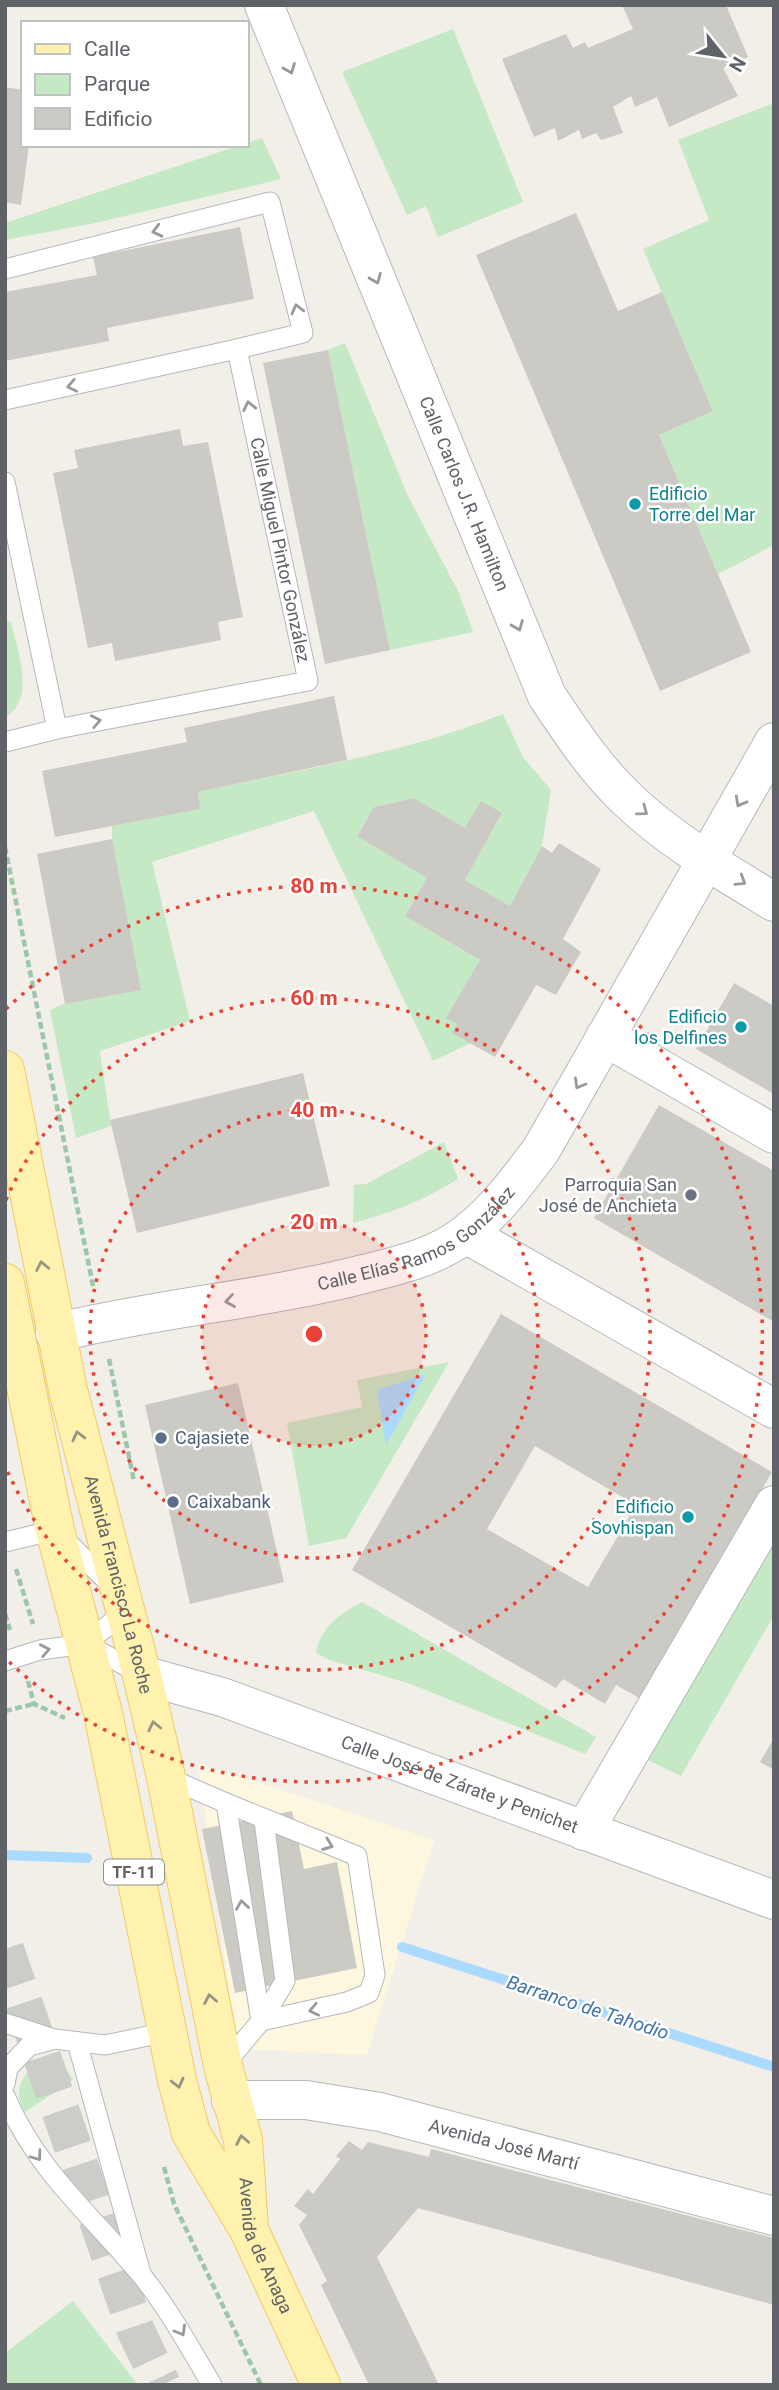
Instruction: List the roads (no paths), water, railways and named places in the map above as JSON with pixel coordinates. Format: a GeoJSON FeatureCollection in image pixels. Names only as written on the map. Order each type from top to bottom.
{"type":"FeatureCollection","features":[{"type":"Feature","properties":{"kind":"main road","name":"Avenida Francisco La Roche"},"geometry":{"type":"LineString","coordinates":[[5,1070],[55,1333],[77,1433],[124,1604],[166,1777],[227,2083]]}},
{"type":"Feature","properties":{"kind":"main road","name":"TF-11"},"geometry":{"type":"LineString","coordinates":[[5,1283],[55,1530],[103,1713],[167,2032],[191,2133],[249,2230]]}},
{"type":"Feature","properties":{"kind":"main road"},"geometry":{"type":"LineString","coordinates":[[22,1366],[55,1333]]}},
{"type":"Feature","properties":{"kind":"main road"},"geometry":{"type":"LineString","coordinates":[[103,1713],[143,1792],[198,2054],[207,2072],[227,2083],[191,2133]]}},
{"type":"Feature","properties":{"kind":"main road","name":"Avenida de Anaga"},"geometry":{"type":"LineString","coordinates":[[227,2083],[243,2140],[249,2230],[321,2385]]}},
{"type":"Feature","properties":{"kind":"street","name":"Calle Carlos J.R. Hamilton"},"geometry":{"type":"LineString","coordinates":[[264,5],[547,696],[587,756],[627,799],[707,860],[774,902]]}},
{"type":"Feature","properties":{"kind":"street","name":"Calle Elías Ramos González"},"geometry":{"type":"LineString","coordinates":[[55,1333],[101,1322],[311,1288],[418,1260],[466,1234],[512,1188],[541,1150],[774,742]]}},
{"type":"Feature","properties":{"kind":"street"},"geometry":{"type":"LineString","coordinates":[[605,1037],[774,1134]]}},
{"type":"Feature","properties":{"kind":"street"},"geometry":{"type":"LineString","coordinates":[[466,1234],[774,1409]]}},
{"type":"Feature","properties":{"kind":"street"},"geometry":{"type":"LineString","coordinates":[[584,1831],[774,1505]]}},
{"type":"Feature","properties":{"kind":"street","name":"Calle José de Zárate y Penichet"},"geometry":{"type":"LineString","coordinates":[[142,1675],[222,1697],[774,1900]]}},
{"type":"Feature","properties":{"kind":"street","name":"Avenida José Martí"},"geometry":{"type":"LineString","coordinates":[[227,2083],[380,2112],[774,2217]]}},
{"type":"Feature","properties":{"kind":"lane"},"geometry":{"type":"LineString","coordinates":[[5,269],[270,202],[303,333],[5,400]]}},
{"type":"Feature","properties":{"kind":"lane","name":"Calle Miguel Pintor González"},"geometry":{"type":"LineString","coordinates":[[5,742],[57,729],[308,681],[237,349]]}},
{"type":"Feature","properties":{"kind":"lane"},"geometry":{"type":"LineString","coordinates":[[5,482],[57,729]]}},
{"type":"Feature","properties":{"kind":"lane"},"geometry":{"type":"LineString","coordinates":[[5,1542],[55,1530],[124,1604],[85,1644]]}},
{"type":"Feature","properties":{"kind":"lane"},"geometry":{"type":"LineString","coordinates":[[5,1661],[40,1650],[85,1644],[142,1675]]}},
{"type":"Feature","properties":{"kind":"lane"},"geometry":{"type":"LineString","coordinates":[[166,1777],[264,1821],[357,1856],[375,1975],[369,1993],[347,2002],[261,2021]]}},
{"type":"Feature","properties":{"kind":"lane"},"geometry":{"type":"LineString","coordinates":[[226,1803],[261,2021]]}},
{"type":"Feature","properties":{"kind":"lane"},"geometry":{"type":"LineString","coordinates":[[227,2083],[285,1981],[264,1821]]}},
{"type":"Feature","properties":{"kind":"lane"},"geometry":{"type":"LineString","coordinates":[[5,2023],[55,2039],[105,2045],[167,2032]]}},
{"type":"Feature","properties":{"kind":"lane"},"geometry":{"type":"LineString","coordinates":[[5,2084],[8,2068],[29,2046],[55,2039]]}},
{"type":"Feature","properties":{"kind":"lane"},"geometry":{"type":"LineString","coordinates":[[77,2042],[142,2277]]}},
{"type":"Feature","properties":{"kind":"lane"},"geometry":{"type":"LineString","coordinates":[[5,2096],[12,2122],[55,2180],[168,2310],[212,2385]]}},
{"type":"Feature","properties":{"kind":"water"},"geometry":{"type":"Polygon","coordinates":[[[426,1374],[386,1445],[377,1390],[426,1374]]]}},
{"type":"Feature","properties":{"kind":"waterway","name":"Barranco de Tahodio"},"geometry":{"type":"LineString","coordinates":[[5,1855],[87,1858]]}},
{"type":"Feature","properties":{"kind":"waterway","name":"Barranco de Tahodio"},"geometry":{"type":"LineString","coordinates":[[402,1947],[774,2067]]}},
{"type":"Feature","properties":{"kind":"tunnel"},"geometry":{"type":"LineString","coordinates":[[5,1949],[136,2331],[162,2385]]}},
{"type":"Feature","properties":{"kind":"place","name":"Edificio Torre del Mar"},"geometry":{"type":"Point","coordinates":[635,504]}},
{"type":"Feature","properties":{"kind":"place","name":"Edificio los Delfines"},"geometry":{"type":"Point","coordinates":[741,1027]}},
{"type":"Feature","properties":{"kind":"place","name":"Parroquia San José de Anchieta"},"geometry":{"type":"Point","coordinates":[691,1195]}},
{"type":"Feature","properties":{"kind":"place","name":"Cajasiete"},"geometry":{"type":"Point","coordinates":[161,1438]}},
{"type":"Feature","properties":{"kind":"place","name":"Caixabank"},"geometry":{"type":"Point","coordinates":[173,1502]}},
{"type":"Feature","properties":{"kind":"place","name":"Edificio Sovhispan"},"geometry":{"type":"Point","coordinates":[688,1517]}}]}
